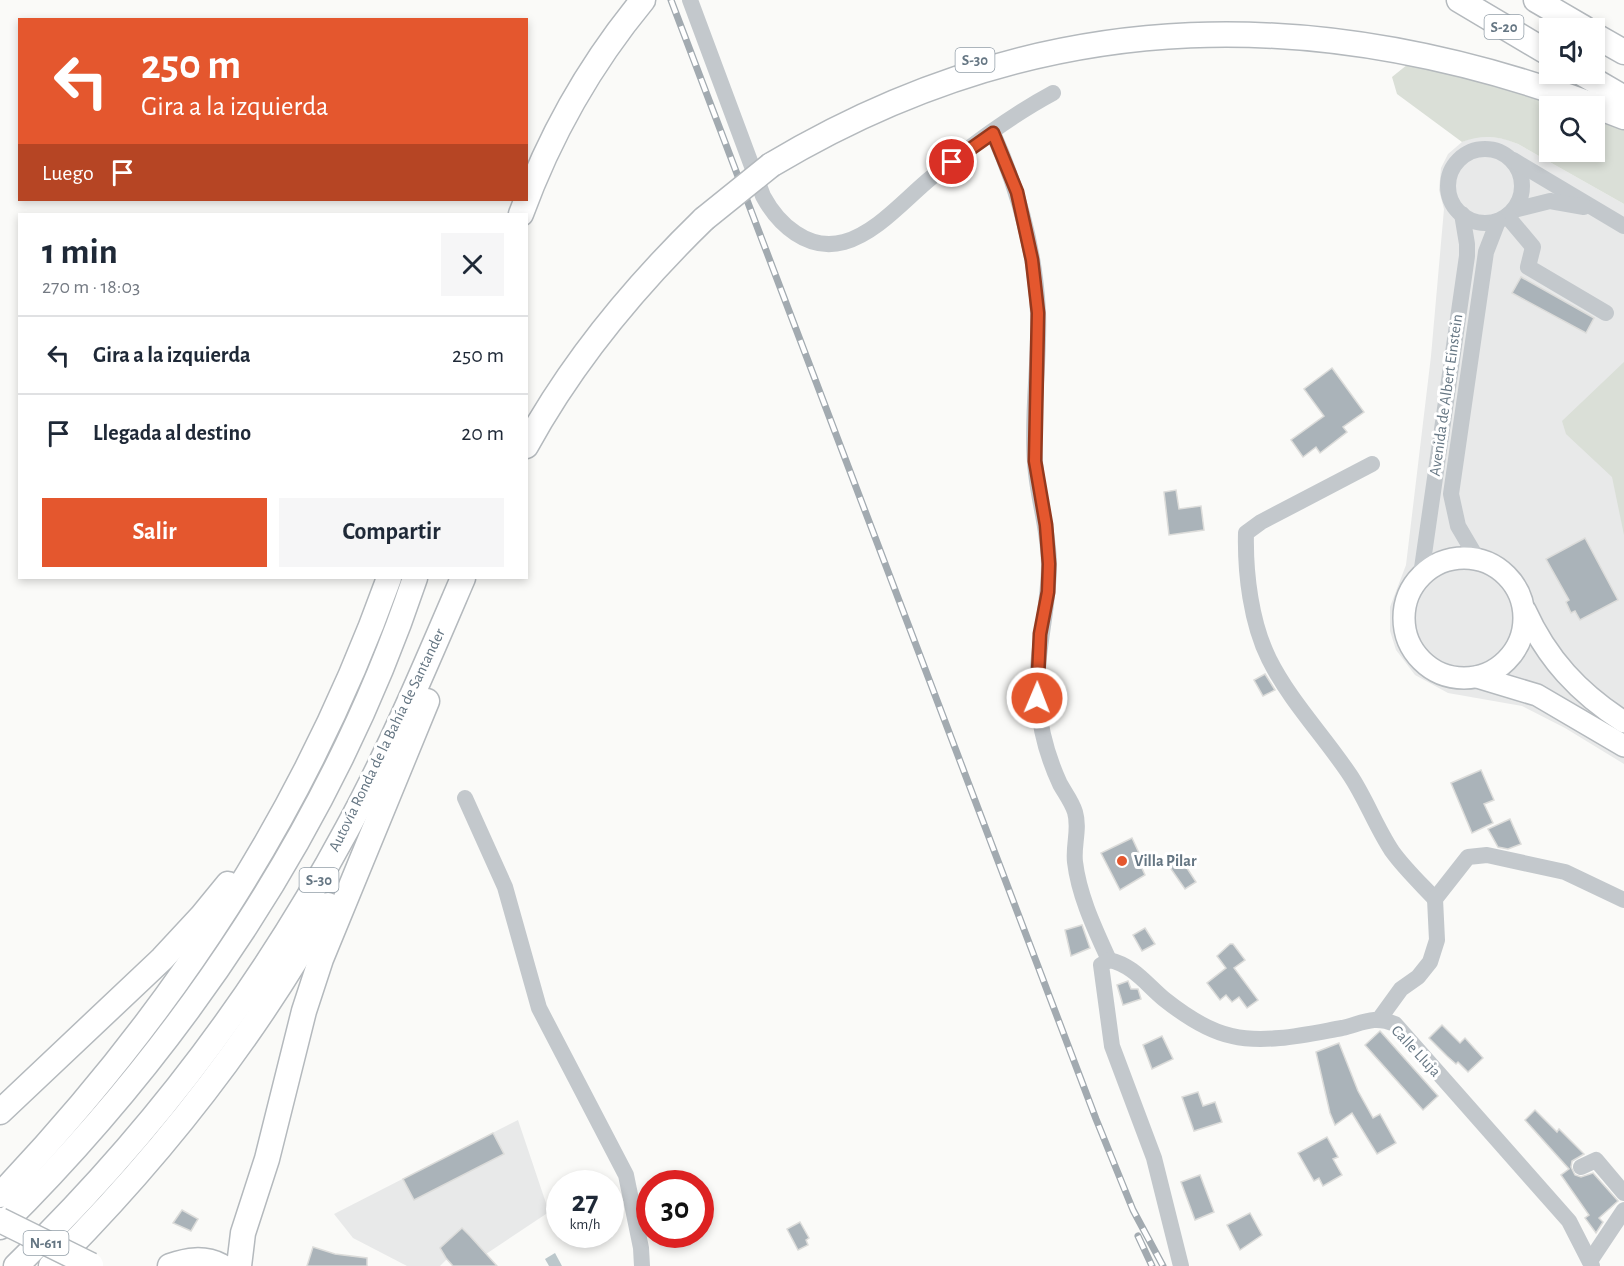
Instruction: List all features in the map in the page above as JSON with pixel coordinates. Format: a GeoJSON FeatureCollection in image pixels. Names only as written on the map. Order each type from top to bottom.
{"type":"FeatureCollection","features":[{"type":"Feature","properties":{"kind":"highway","name":"S-20"},"geometry":{"type":"LineString","coordinates":[[1459,0],[1539,47]]}},
{"type":"Feature","properties":{"kind":"highway","name":"S-20"},"geometry":{"type":"LineString","coordinates":[[1536,0],[1567,18]]}},
{"type":"Feature","properties":{"kind":"highway"},"geometry":{"type":"LineString","coordinates":[[528,173],[564,109],[636,8]]}},
{"type":"Feature","properties":{"kind":"highway","name":"S-30"},"geometry":{"type":"LineString","coordinates":[[528,443],[552,402],[620,307],[704,219],[771,165],[863,109],[970,61],[1083,29],[1163,18],[1281,19],[1347,25],[1418,38],[1508,66],[1624,117]]}},
{"type":"Feature","properties":{"kind":"highway"},"geometry":{"type":"LineString","coordinates":[[1605,41],[1624,52]]}},
{"type":"Feature","properties":{"kind":"highway"},"geometry":{"type":"LineString","coordinates":[[528,198],[557,133],[596,64]]}},
{"type":"Feature","properties":{"kind":"highway"},"geometry":{"type":"LineString","coordinates":[[1600,84],[1624,98]]}},
{"type":"Feature","properties":{"kind":"highway"},"geometry":{"type":"LineString","coordinates":[[528,456],[552,402]]}},
{"type":"Feature","properties":{"kind":"highway"},"geometry":{"type":"LineString","coordinates":[[0,1195],[85,1102],[168,997],[238,893],[308,768],[352,673],[389,579]]}},
{"type":"Feature","properties":{"kind":"highway","name":"S-30"},"geometry":{"type":"LineString","coordinates":[[0,1227],[73,1152],[130,1085],[189,1008],[240,935],[280,868],[337,763],[385,656],[415,579]]}},
{"type":"Feature","properties":{"kind":"highway","name":"Autovía Ronda de la Bahía de Santander"},"geometry":{"type":"LineString","coordinates":[[16,1266],[78,1203],[163,1107],[222,1029],[273,955],[329,862],[362,801],[464,579]]}},
{"type":"Feature","properties":{"kind":"highway"},"geometry":{"type":"LineString","coordinates":[[238,1266],[243,1233],[267,1159],[314,980],[334,924],[380,821],[407,747],[478,579]]}},
{"type":"Feature","properties":{"kind":"highway"},"geometry":{"type":"LineString","coordinates":[[51,1266],[154,1154],[248,1034],[295,963],[337,891],[407,747]]}},
{"type":"Feature","properties":{"kind":"highway"},"geometry":{"type":"LineString","coordinates":[[0,1112],[117,1003],[201,917],[258,842],[308,768]]}},
{"type":"Feature","properties":{"kind":"highway","name":"N-611"},"geometry":{"type":"LineString","coordinates":[[0,1220],[93,1266]]}},
{"type":"Feature","properties":{"kind":"highway"},"geometry":{"type":"LineString","coordinates":[[170,1266],[186,1260],[201,1260],[221,1266]]}},
{"type":"Feature","properties":{"kind":"main road"},"geometry":{"type":"LineString","coordinates":[[1624,722],[1591,699],[1562,671],[1534,629],[1522,601],[1506,576],[1478,560],[1445,562],[1421,575],[1410,593],[1405,610],[1405,626],[1415,653],[1425,664],[1446,675],[1461,678],[1477,677],[1537,696],[1624,746]]}},
{"type":"Feature","properties":{"kind":"main road"},"geometry":{"type":"LineString","coordinates":[[1477,677],[1499,666],[1516,648],[1523,625],[1522,601]]}},
{"type":"Feature","properties":{"kind":"street"},"geometry":{"type":"LineString","coordinates":[[690,0],[763,196],[773,214],[784,226],[801,237],[831,244],[855,238],[1028,106],[1053,93]]}},
{"type":"Feature","properties":{"kind":"street"},"geometry":{"type":"LineString","coordinates":[[993,133],[1017,192],[1032,260],[1038,313],[1035,461],[1046,525],[1049,564],[1048,592],[1040,634],[1037,698],[1040,727],[1050,757],[1075,812],[1074,859],[1078,878],[1087,908],[1109,960],[1101,965],[1112,1046],[1154,1158],[1181,1266]]}},
{"type":"Feature","properties":{"kind":"street"},"geometry":{"type":"LineString","coordinates":[[1599,212],[1576,204],[1550,201],[1506,216],[1473,221],[1462,214],[1451,200],[1449,179],[1457,162],[1473,151],[1492,149],[1624,226]]}},
{"type":"Feature","properties":{"kind":"street"},"geometry":{"type":"LineString","coordinates":[[1506,216],[1519,201],[1522,184],[1520,173],[1509,158]]}},
{"type":"Feature","properties":{"kind":"street","name":"Avenida de Albert Einstein"},"geometry":{"type":"LineString","coordinates":[[1421,575],[1467,256],[1462,214]]}},
{"type":"Feature","properties":{"kind":"street"},"geometry":{"type":"LineString","coordinates":[[1506,216],[1533,247],[1528,267],[1606,313]]}},
{"type":"Feature","properties":{"kind":"street","name":"Avenida de Albert Einstein"},"geometry":{"type":"LineString","coordinates":[[1478,560],[1458,525],[1451,494],[1486,252],[1506,216]]}},
{"type":"Feature","properties":{"kind":"street"},"geometry":{"type":"LineString","coordinates":[[1372,464],[1261,522],[1246,533],[1245,559],[1258,628],[1269,659],[1359,788],[1392,851],[1435,899],[1437,940],[1430,962],[1418,977],[1401,988],[1380,1018]]}},
{"type":"Feature","properties":{"kind":"street"},"geometry":{"type":"LineString","coordinates":[[465,798],[505,886],[539,1008],[626,1175],[641,1248],[642,1266]]}},
{"type":"Feature","properties":{"kind":"street"},"geometry":{"type":"LineString","coordinates":[[1435,899],[1465,860],[1478,854],[1565,872],[1624,900]]}},
{"type":"Feature","properties":{"kind":"street","name":"Calle Lluja"},"geometry":{"type":"LineString","coordinates":[[1109,960],[1130,968],[1165,1000],[1211,1030],[1231,1036],[1250,1039],[1305,1034],[1380,1018],[1395,1024],[1569,1221],[1591,1264]]}},
{"type":"Feature","properties":{"kind":"street"},"geometry":{"type":"LineString","coordinates":[[1581,1167],[1596,1160],[1624,1193]]}},
{"type":"Feature","properties":{"kind":"street","name":"Calle Lluja"},"geometry":{"type":"LineString","coordinates":[[1591,1264],[1624,1210]]}},
{"type":"Feature","properties":{"kind":"shaded area"},"geometry":{"type":"Polygon","coordinates":[[[1423,52],[1548,96],[1539,96],[1539,156],[1504,139],[1476,138],[1462,142],[1397,94],[1392,77],[1423,52]]]}},
{"type":"Feature","properties":{"kind":"shaded area"},"geometry":{"type":"Polygon","coordinates":[[[1605,120],[1624,130],[1624,204],[1550,162],[1605,162],[1605,120]]]}},
{"type":"Feature","properties":{"kind":"shaded area"},"geometry":{"type":"Polygon","coordinates":[[[1478,135],[1505,139],[1539,156],[1539,162],[1550,162],[1624,204],[1624,764],[1565,728],[1522,706],[1448,693],[1415,675],[1396,650],[1390,631],[1390,607],[1406,565],[1431,356],[1444,209],[1439,190],[1441,168],[1448,154],[1462,142],[1478,135]]]}},
{"type":"Feature","properties":{"kind":"shaded area"},"geometry":{"type":"Polygon","coordinates":[[[1624,362],[1624,535],[1612,477],[1566,434],[1562,421],[1624,362]]]}},
{"type":"Feature","properties":{"kind":"shaded area"},"geometry":{"type":"Polygon","coordinates":[[[518,1120],[546,1203],[546,1214],[486,1254],[469,1237],[440,1266],[407,1266],[353,1238],[334,1214],[518,1120]]]}},
{"type":"Feature","properties":{"kind":"shaded area"},"geometry":{"type":"Polygon","coordinates":[[[555,1253],[562,1266],[549,1266],[545,1259],[555,1253]]]}},
{"type":"Feature","properties":{"kind":"building"},"geometry":{"type":"Polygon","coordinates":[[[1521,277],[1594,318],[1586,333],[1512,293],[1521,277]]]}},
{"type":"Feature","properties":{"kind":"building"},"geometry":{"type":"Polygon","coordinates":[[[1332,368],[1364,412],[1343,427],[1347,432],[1320,453],[1316,447],[1303,457],[1291,440],[1324,416],[1304,389],[1332,368]]]}},
{"type":"Feature","properties":{"kind":"building"},"geometry":{"type":"Polygon","coordinates":[[[1176,490],[1179,509],[1201,506],[1204,530],[1169,535],[1164,492],[1176,490]]]}},
{"type":"Feature","properties":{"kind":"building"},"geometry":{"type":"Polygon","coordinates":[[[1585,538],[1618,600],[1580,620],[1575,611],[1571,613],[1566,602],[1569,600],[1546,559],[1585,538]]]}},
{"type":"Feature","properties":{"kind":"building"},"geometry":{"type":"Polygon","coordinates":[[[1265,674],[1275,690],[1263,696],[1254,680],[1265,674]]]}},
{"type":"Feature","properties":{"kind":"building"},"geometry":{"type":"Polygon","coordinates":[[[1481,770],[1494,800],[1484,804],[1493,823],[1472,833],[1451,783],[1481,770]]]}},
{"type":"Feature","properties":{"kind":"building"},"geometry":{"type":"Polygon","coordinates":[[[1510,819],[1521,844],[1508,849],[1498,847],[1488,829],[1510,819]]]}},
{"type":"Feature","properties":{"kind":"building","name":"Villa Pilar"},"geometry":{"type":"Polygon","coordinates":[[[1132,838],[1139,853],[1136,855],[1145,875],[1120,890],[1101,853],[1132,838]]]}},
{"type":"Feature","properties":{"kind":"building"},"geometry":{"type":"Polygon","coordinates":[[[1181,859],[1196,882],[1185,889],[1169,866],[1181,859]]]}},
{"type":"Feature","properties":{"kind":"building"},"geometry":{"type":"Polygon","coordinates":[[[1082,925],[1090,948],[1071,956],[1065,930],[1082,925]]]}},
{"type":"Feature","properties":{"kind":"building"},"geometry":{"type":"Polygon","coordinates":[[[1145,928],[1155,944],[1142,951],[1133,935],[1145,928]]]}},
{"type":"Feature","properties":{"kind":"building"},"geometry":{"type":"Polygon","coordinates":[[[1233,944],[1245,960],[1234,968],[1258,1000],[1247,1008],[1239,997],[1232,1002],[1226,995],[1220,1000],[1207,983],[1226,968],[1217,956],[1233,944]]]}},
{"type":"Feature","properties":{"kind":"building"},"geometry":{"type":"Polygon","coordinates":[[[1128,981],[1131,989],[1138,989],[1141,999],[1123,1005],[1117,985],[1128,981]]]}},
{"type":"Feature","properties":{"kind":"building"},"geometry":{"type":"Polygon","coordinates":[[[1442,1025],[1460,1043],[1465,1038],[1483,1058],[1468,1072],[1458,1062],[1456,1064],[1429,1038],[1442,1025]]]}},
{"type":"Feature","properties":{"kind":"building"},"geometry":{"type":"Polygon","coordinates":[[[1380,1031],[1438,1096],[1423,1110],[1365,1045],[1380,1031]]]}},
{"type":"Feature","properties":{"kind":"building"},"geometry":{"type":"Polygon","coordinates":[[[1162,1036],[1173,1059],[1152,1069],[1143,1045],[1162,1036]]]}},
{"type":"Feature","properties":{"kind":"building"},"geometry":{"type":"Polygon","coordinates":[[[1339,1043],[1358,1091],[1373,1118],[1380,1114],[1396,1143],[1377,1154],[1352,1113],[1335,1125],[1330,1113],[1316,1052],[1339,1043]]]}},
{"type":"Feature","properties":{"kind":"building"},"geometry":{"type":"Polygon","coordinates":[[[1198,1092],[1203,1106],[1215,1102],[1222,1122],[1194,1131],[1182,1097],[1198,1092]]]}},
{"type":"Feature","properties":{"kind":"building"},"geometry":{"type":"Polygon","coordinates":[[[1535,1110],[1557,1132],[1559,1129],[1584,1154],[1572,1161],[1571,1167],[1575,1175],[1581,1177],[1593,1173],[1618,1201],[1599,1218],[1603,1222],[1596,1233],[1585,1218],[1589,1215],[1561,1175],[1569,1169],[1525,1120],[1535,1110]]]}},
{"type":"Feature","properties":{"kind":"building"},"geometry":{"type":"Polygon","coordinates":[[[493,1133],[504,1154],[414,1200],[403,1179],[493,1133]]]}},
{"type":"Feature","properties":{"kind":"building"},"geometry":{"type":"Polygon","coordinates":[[[1327,1137],[1338,1157],[1333,1159],[1342,1175],[1323,1186],[1319,1178],[1314,1181],[1298,1153],[1327,1137]]]}},
{"type":"Feature","properties":{"kind":"building"},"geometry":{"type":"Polygon","coordinates":[[[1200,1175],[1214,1212],[1195,1220],[1181,1182],[1200,1175]]]}},
{"type":"Feature","properties":{"kind":"building"},"geometry":{"type":"Polygon","coordinates":[[[182,1210],[198,1219],[191,1231],[173,1223],[182,1210]]]}},
{"type":"Feature","properties":{"kind":"building"},"geometry":{"type":"Polygon","coordinates":[[[1250,1213],[1262,1235],[1240,1250],[1227,1225],[1250,1213]]]}},
{"type":"Feature","properties":{"kind":"building"},"geometry":{"type":"Polygon","coordinates":[[[800,1222],[809,1238],[806,1240],[808,1245],[798,1250],[787,1229],[800,1222]]]}},
{"type":"Feature","properties":{"kind":"building"},"geometry":{"type":"Polygon","coordinates":[[[462,1228],[497,1266],[453,1266],[440,1248],[462,1228]]]}},
{"type":"Feature","properties":{"kind":"building"},"geometry":{"type":"Polygon","coordinates":[[[313,1247],[335,1254],[367,1258],[367,1266],[307,1266],[313,1247]]]}},
{"type":"Feature","properties":{"kind":"railway"},"geometry":{"type":"LineString","coordinates":[[671,0],[1096,1119],[1133,1210],[1163,1266]]}},
{"type":"Feature","properties":{"kind":"railway"},"geometry":{"type":"LineString","coordinates":[[1138,1236],[1152,1266]]}},
{"type":"Feature","properties":{"kind":"place","name":"Villa Pilar"},"geometry":{"type":"Point","coordinates":[1122,861]}},
{"type":"Feature","properties":{"kind":"route"},"geometry":{"type":"LineString","coordinates":[[952,162],[993,133],[1017,192],[1032,260],[1038,313],[1035,461],[1038,493],[1046,525],[1049,564],[1048,592],[1040,634],[1037,698]]}}]}
